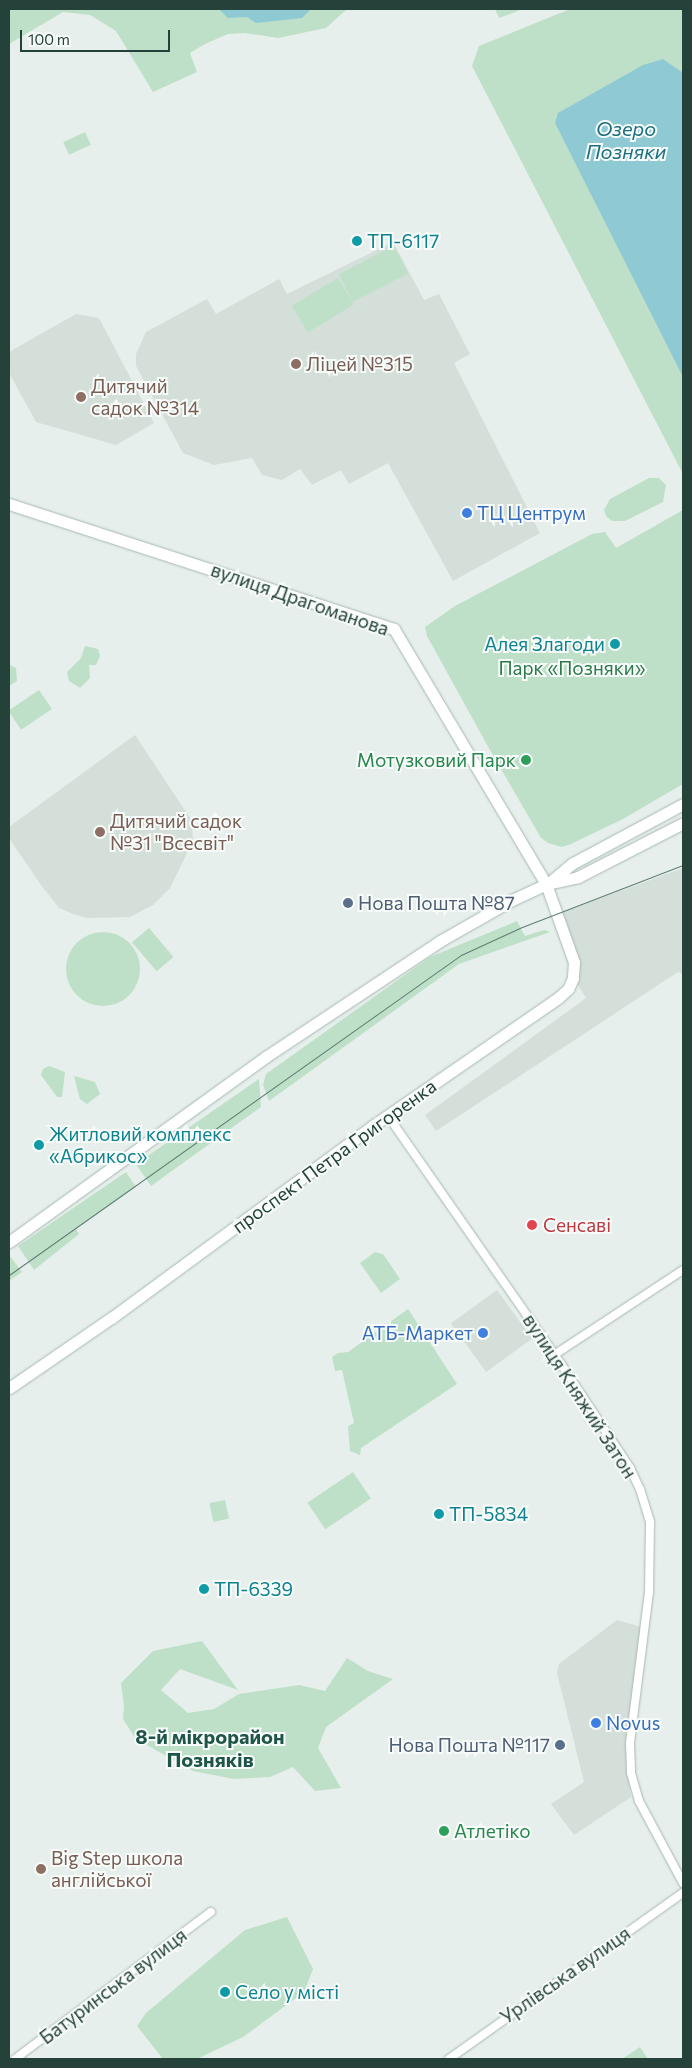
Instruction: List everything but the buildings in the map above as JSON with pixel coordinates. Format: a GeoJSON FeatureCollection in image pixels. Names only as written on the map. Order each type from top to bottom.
{"type":"FeatureCollection","features":[{"type":"Feature","properties":{"kind":"main road","name":"вулиця Драгоманова"},"geometry":{"type":"LineString","coordinates":[[9,504],[394,629],[546,884]]}},
{"type":"Feature","properties":{"kind":"main road"},"geometry":{"type":"LineString","coordinates":[[9,1242],[337,1009],[440,941],[546,884],[573,863],[683,804]]}},
{"type":"Feature","properties":{"kind":"main road"},"geometry":{"type":"LineString","coordinates":[[546,884],[578,877],[683,824]]}},
{"type":"Feature","properties":{"kind":"main road","name":"проспект Петра Григоренка"},"geometry":{"type":"LineString","coordinates":[[9,1388],[111,1318],[388,1116],[568,989],[573,978],[574,962],[546,884]]}},
{"type":"Feature","properties":{"kind":"street","name":"вулиця Княжий Затон"},"geometry":{"type":"LineString","coordinates":[[388,1116],[630,1468],[650,1522],[648,1592],[630,1767],[639,1801],[683,1883]]}},
{"type":"Feature","properties":{"kind":"street"},"geometry":{"type":"LineString","coordinates":[[554,1355],[683,1270]]}},
{"type":"Feature","properties":{"kind":"street","name":"Урлівська вулиця"},"geometry":{"type":"LineString","coordinates":[[449,2059],[683,1893]]}},
{"type":"Feature","properties":{"kind":"street","name":"Батуринська вулиця"},"geometry":{"type":"LineString","coordinates":[[15,2059],[211,1912]]}},
{"type":"Feature","properties":{"kind":"shaded area","name":"Ліцей №315"},"geometry":{"type":"Polygon","coordinates":[[[393,242],[424,300],[439,294],[470,354],[454,363],[540,533],[453,581],[388,463],[349,484],[341,470],[312,485],[300,469],[282,480],[262,475],[252,458],[214,465],[183,453],[136,366],[136,354],[146,332],[207,299],[216,314],[279,279],[287,294],[393,242]]]}},
{"type":"Feature","properties":{"kind":"shaded area","name":"Дитячий садок №314"},"geometry":{"type":"Polygon","coordinates":[[[76,314],[99,318],[154,423],[116,445],[36,422],[9,373],[9,352],[76,314]]]}},
{"type":"Feature","properties":{"kind":"shaded area","name":"Дитячий садок №31 \"Всесвіт\""},"geometry":{"type":"Polygon","coordinates":[[[135,735],[192,821],[193,841],[170,888],[153,905],[130,917],[87,918],[73,914],[59,908],[41,885],[9,838],[9,827],[135,735]]]}},
{"type":"Feature","properties":{"kind":"shaded area"},"geometry":{"type":"Polygon","coordinates":[[[683,868],[683,974],[678,972],[436,1131],[425,1115],[586,998],[576,982],[578,964],[563,912],[683,868]]]}},
{"type":"Feature","properties":{"kind":"shaded area"},"geometry":{"type":"Polygon","coordinates":[[[497,1290],[532,1339],[486,1372],[451,1324],[497,1290]]]}},
{"type":"Feature","properties":{"kind":"shaded area"},"geometry":{"type":"Polygon","coordinates":[[[617,1620],[641,1627],[626,1763],[631,1797],[574,1835],[551,1804],[584,1782],[557,1673],[559,1664],[617,1620]]]}},
{"type":"Feature","properties":{"kind":"green space"},"geometry":{"type":"Polygon","coordinates":[[[9,9],[347,9],[326,28],[278,38],[245,33],[228,34],[190,53],[197,72],[153,92],[116,31],[90,15],[63,12],[9,44],[9,9]]]}},
{"type":"Feature","properties":{"kind":"green space"},"geometry":{"type":"Polygon","coordinates":[[[495,9],[523,9],[499,18],[495,9]]]}},
{"type":"Feature","properties":{"kind":"green space"},"geometry":{"type":"Polygon","coordinates":[[[570,9],[683,9],[683,474],[472,66],[479,46],[570,9]]]}},
{"type":"Feature","properties":{"kind":"green space"},"geometry":{"type":"Polygon","coordinates":[[[85,132],[91,145],[69,155],[63,142],[85,132]]]}},
{"type":"Feature","properties":{"kind":"green space"},"geometry":{"type":"Polygon","coordinates":[[[394,246],[408,274],[353,302],[339,274],[394,246]]]}},
{"type":"Feature","properties":{"kind":"green space"},"geometry":{"type":"Polygon","coordinates":[[[338,278],[354,305],[308,332],[292,306],[338,278]]]}},
{"type":"Feature","properties":{"kind":"green space"},"geometry":{"type":"Polygon","coordinates":[[[649,478],[659,478],[666,485],[663,502],[625,521],[612,521],[606,516],[604,510],[610,499],[649,478]]]}},
{"type":"Feature","properties":{"kind":"green space","name":"Парк «Позняки»"},"geometry":{"type":"Polygon","coordinates":[[[683,510],[683,784],[623,819],[571,844],[562,847],[548,843],[541,838],[486,743],[427,636],[425,627],[455,606],[592,534],[605,532],[616,548],[683,510]]]}},
{"type":"Feature","properties":{"kind":"green space"},"geometry":{"type":"Polygon","coordinates":[[[85,646],[98,649],[100,656],[96,665],[89,665],[90,678],[80,688],[69,681],[67,672],[81,658],[85,646]]]}},
{"type":"Feature","properties":{"kind":"green space"},"geometry":{"type":"Polygon","coordinates":[[[10,665],[16,668],[17,681],[9,686],[10,665]]]}},
{"type":"Feature","properties":{"kind":"green space"},"geometry":{"type":"Polygon","coordinates":[[[39,690],[52,709],[21,730],[9,710],[39,690]]]}},
{"type":"Feature","properties":{"kind":"green space"},"geometry":{"type":"Polygon","coordinates":[[[517,921],[525,936],[544,930],[550,932],[459,964],[269,1101],[263,1085],[266,1074],[430,957],[517,921]]]}},
{"type":"Feature","properties":{"kind":"green space"},"geometry":{"type":"Polygon","coordinates":[[[149,928],[173,957],[157,971],[132,942],[149,928]]]}},
{"type":"Feature","properties":{"kind":"green space"},"geometry":{"type":"Polygon","coordinates":[[[103,932],[124,938],[134,948],[140,969],[134,990],[124,1000],[103,1006],[82,1000],[72,990],[66,969],[72,948],[82,938],[103,932]]]}},
{"type":"Feature","properties":{"kind":"green space"},"geometry":{"type":"Polygon","coordinates":[[[49,1066],[65,1072],[62,1097],[57,1097],[41,1075],[43,1069],[49,1066]]]}},
{"type":"Feature","properties":{"kind":"green space"},"geometry":{"type":"Polygon","coordinates":[[[74,1076],[95,1082],[100,1094],[87,1104],[80,1099],[74,1076]]]}},
{"type":"Feature","properties":{"kind":"green space"},"geometry":{"type":"Polygon","coordinates":[[[259,1079],[261,1107],[151,1186],[136,1164],[259,1079]]]}},
{"type":"Feature","properties":{"kind":"green space"},"geometry":{"type":"Polygon","coordinates":[[[126,1172],[136,1187],[76,1229],[79,1234],[34,1270],[18,1246],[126,1172]]]}},
{"type":"Feature","properties":{"kind":"green space"},"geometry":{"type":"Polygon","coordinates":[[[375,1252],[383,1254],[400,1279],[381,1293],[360,1263],[375,1252]]]}},
{"type":"Feature","properties":{"kind":"green space"},"geometry":{"type":"Polygon","coordinates":[[[9,1255],[22,1272],[9,1281],[9,1255]]]}},
{"type":"Feature","properties":{"kind":"green space"},"geometry":{"type":"Polygon","coordinates":[[[408,1309],[457,1384],[361,1448],[360,1455],[350,1451],[348,1426],[354,1423],[342,1370],[335,1371],[332,1357],[338,1353],[348,1352],[408,1309]]]}},
{"type":"Feature","properties":{"kind":"green space"},"geometry":{"type":"Polygon","coordinates":[[[353,1472],[371,1499],[325,1529],[307,1503],[353,1472]]]}},
{"type":"Feature","properties":{"kind":"green space"},"geometry":{"type":"Polygon","coordinates":[[[225,1500],[229,1519],[213,1522],[209,1503],[225,1500]]]}},
{"type":"Feature","properties":{"kind":"green space"},"geometry":{"type":"Polygon","coordinates":[[[202,1641],[238,1690],[180,1669],[161,1690],[188,1713],[214,1709],[239,1694],[299,1685],[325,1691],[347,1658],[368,1671],[393,1679],[326,1727],[318,1748],[341,1788],[315,1791],[293,1767],[270,1777],[234,1779],[193,1771],[136,1739],[123,1719],[124,1706],[121,1683],[153,1651],[202,1641]]]}},
{"type":"Feature","properties":{"kind":"green space"},"geometry":{"type":"Polygon","coordinates":[[[287,1917],[313,1969],[304,1992],[243,2037],[197,2059],[163,2059],[137,2026],[146,2013],[245,1930],[287,1917]]]}},
{"type":"Feature","properties":{"kind":"green space"},"geometry":{"type":"Polygon","coordinates":[[[640,2047],[648,2059],[622,2059],[640,2047]]]}},
{"type":"Feature","properties":{"kind":"water"},"geometry":{"type":"Polygon","coordinates":[[[219,9],[321,9],[310,10],[302,18],[256,23],[247,17],[228,18],[219,9]]]}},
{"type":"Feature","properties":{"kind":"water","name":"Озеро Позняки"},"geometry":{"type":"Polygon","coordinates":[[[663,59],[683,73],[683,377],[555,123],[558,113],[643,65],[663,59]]]}},
{"type":"Feature","properties":{"kind":"tram line"},"geometry":{"type":"LineString","coordinates":[[9,1275],[461,955],[522,927],[683,865]]}},
{"type":"Feature","properties":{"kind":"place","name":"ТП-6117"},"geometry":{"type":"Point","coordinates":[357,241]}},
{"type":"Feature","properties":{"kind":"place","name":"Ліцей №315"},"geometry":{"type":"Point","coordinates":[296,364]}},
{"type":"Feature","properties":{"kind":"place","name":"Дитячий садок №314"},"geometry":{"type":"Point","coordinates":[81,397]}},
{"type":"Feature","properties":{"kind":"place","name":"ТЦ Центрум"},"geometry":{"type":"Point","coordinates":[467,513]}},
{"type":"Feature","properties":{"kind":"place","name":"Алея Злагоди"},"geometry":{"type":"Point","coordinates":[615,644]}},
{"type":"Feature","properties":{"kind":"place","name":"Мотузковий Парк"},"geometry":{"type":"Point","coordinates":[526,760]}},
{"type":"Feature","properties":{"kind":"place","name":"Дитячий садок №31 \"Всесвіт\""},"geometry":{"type":"Point","coordinates":[100,832]}},
{"type":"Feature","properties":{"kind":"place","name":"Нова Пошта №87"},"geometry":{"type":"Point","coordinates":[348,903]}},
{"type":"Feature","properties":{"kind":"place","name":"Житловий комплекс «Абрикос»"},"geometry":{"type":"Point","coordinates":[39,1145]}},
{"type":"Feature","properties":{"kind":"place","name":"Сенсаві"},"geometry":{"type":"Point","coordinates":[532,1225]}},
{"type":"Feature","properties":{"kind":"place","name":"АТБ-Маркет"},"geometry":{"type":"Point","coordinates":[483,1333]}},
{"type":"Feature","properties":{"kind":"place","name":"ТП-5834"},"geometry":{"type":"Point","coordinates":[439,1514]}},
{"type":"Feature","properties":{"kind":"place","name":"ТП-6339"},"geometry":{"type":"Point","coordinates":[204,1589]}},
{"type":"Feature","properties":{"kind":"place","name":"Novus"},"geometry":{"type":"Point","coordinates":[596,1723]}},
{"type":"Feature","properties":{"kind":"place","name":"Нова Пошта №117"},"geometry":{"type":"Point","coordinates":[560,1745]}},
{"type":"Feature","properties":{"kind":"place","name":"Атлетіко"},"geometry":{"type":"Point","coordinates":[444,1831]}},
{"type":"Feature","properties":{"kind":"place","name":"Big Step школа англiйськоï"},"geometry":{"type":"Point","coordinates":[41,1869]}},
{"type":"Feature","properties":{"kind":"place","name":"Село у місті"},"geometry":{"type":"Point","coordinates":[225,1992]}},
{"type":"Feature","properties":{"kind":"district","name":"8-й мікрорайон Позняків"},"geometry":{"type":"Point","coordinates":[210,1748]}}]}
